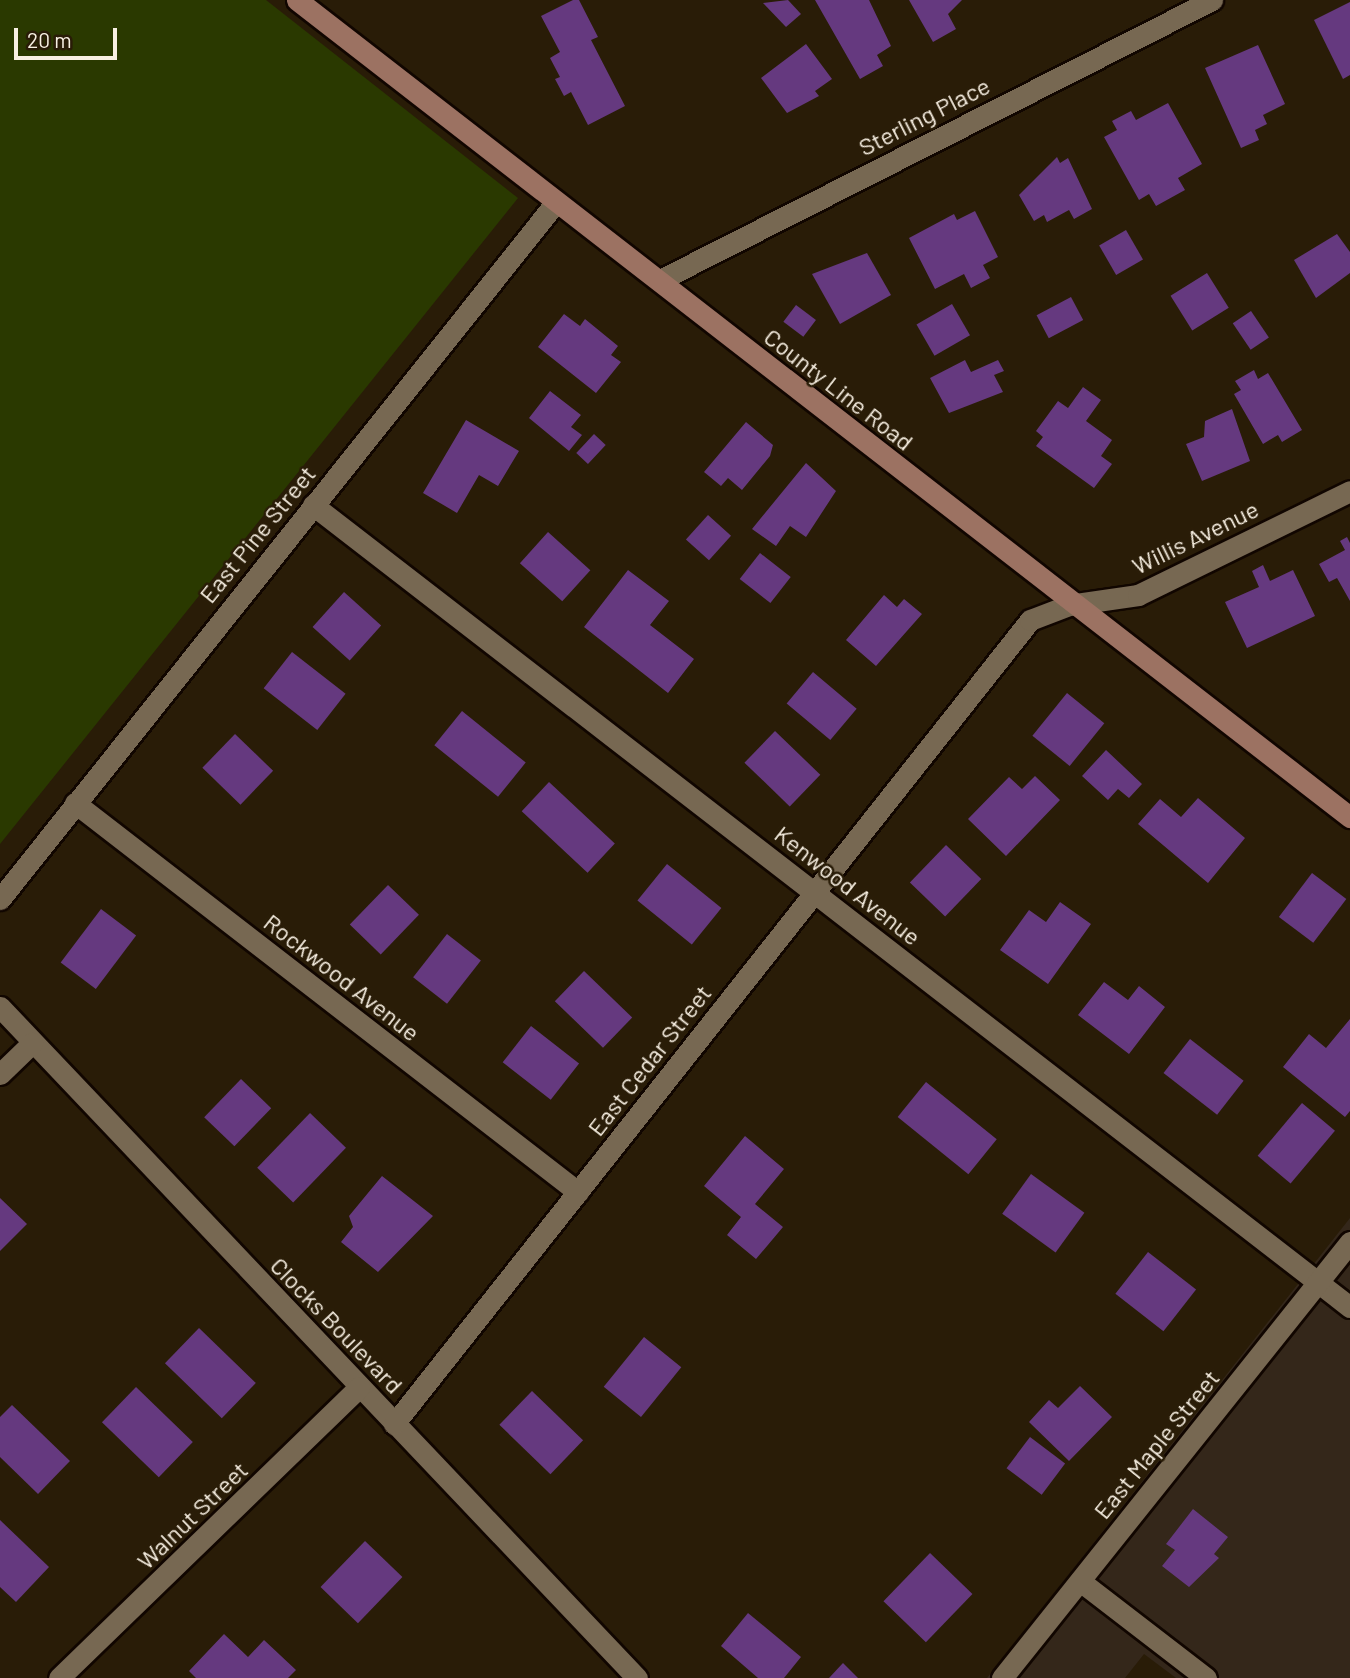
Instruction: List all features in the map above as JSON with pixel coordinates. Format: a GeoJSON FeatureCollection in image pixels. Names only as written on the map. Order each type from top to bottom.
{"type":"FeatureCollection","features":[{"type":"Feature","properties":{"kind":"main road","name":"County Line Road"},"geometry":{"type":"LineString","coordinates":[[297,0],[660,280],[1069,605],[1350,817]]}},
{"type":"Feature","properties":{"kind":"street","name":"Sterling Place"},"geometry":{"type":"LineString","coordinates":[[660,280],[1212,0]]}},
{"type":"Feature","properties":{"kind":"street","name":"East Pine Street"},"geometry":{"type":"LineString","coordinates":[[0,899],[556,202]]}},
{"type":"Feature","properties":{"kind":"street","name":"Willis Avenue"},"geometry":{"type":"LineString","coordinates":[[944,729],[1030,620],[1069,605],[1138,595],[1350,491]]}},
{"type":"Feature","properties":{"kind":"street","name":"Kenwood Avenue"},"geometry":{"type":"LineString","coordinates":[[313,505],[1350,1307]]}},
{"type":"Feature","properties":{"kind":"street","name":"East Cedar Street"},"geometry":{"type":"LineString","coordinates":[[394,1424],[944,729]]}},
{"type":"Feature","properties":{"kind":"street","name":"Rockwood Avenue"},"geometry":{"type":"LineString","coordinates":[[75,803],[578,1192]]}},
{"type":"Feature","properties":{"kind":"street","name":"Clocks Boulevard"},"geometry":{"type":"LineString","coordinates":[[0,1007],[637,1678]]}},
{"type":"Feature","properties":{"kind":"street"},"geometry":{"type":"LineString","coordinates":[[0,1074],[32,1043]]}},
{"type":"Feature","properties":{"kind":"street","name":"East Maple Street"},"geometry":{"type":"LineString","coordinates":[[1002,1678],[1350,1241]]}},
{"type":"Feature","properties":{"kind":"street","name":"Walnut Street"},"geometry":{"type":"LineString","coordinates":[[59,1678],[359,1387]]}},
{"type":"Feature","properties":{"kind":"street"},"geometry":{"type":"LineString","coordinates":[[1080,1581],[1206,1678]]}},
{"type":"Feature","properties":{"kind":"shaded area"},"geometry":{"type":"Polygon","coordinates":[[[1350,1218],[1350,1678],[1176,1678],[1144,1654],[1125,1678],[987,1678],[1350,1218]]]}},
{"type":"Feature","properties":{"kind":"green space"},"geometry":{"type":"Polygon","coordinates":[[[0,0],[266,0],[518,198],[0,844],[0,0]]]}},
{"type":"Feature","properties":{"kind":"building"},"geometry":{"type":"Polygon","coordinates":[[[573,0],[579,0],[598,37],[591,40],[625,106],[588,125],[571,92],[564,96],[555,79],[560,77],[550,58],[560,52],[541,16],[573,0]]]}},
{"type":"Feature","properties":{"kind":"building"},"geometry":{"type":"Polygon","coordinates":[[[788,0],[801,14],[786,27],[763,3],[788,0]]]}},
{"type":"Feature","properties":{"kind":"building"},"geometry":{"type":"Polygon","coordinates":[[[815,0],[869,0],[891,46],[877,55],[883,66],[860,79],[815,0]]]}},
{"type":"Feature","properties":{"kind":"building"},"geometry":{"type":"Polygon","coordinates":[[[909,0],[962,0],[948,14],[956,29],[933,42],[909,0]]]}},
{"type":"Feature","properties":{"kind":"building"},"geometry":{"type":"Polygon","coordinates":[[[1350,2],[1350,75],[1343,79],[1314,20],[1350,2]]]}},
{"type":"Feature","properties":{"kind":"building"},"geometry":{"type":"Polygon","coordinates":[[[806,44],[832,79],[815,91],[819,96],[787,113],[761,78],[806,44]]]}},
{"type":"Feature","properties":{"kind":"building"},"geometry":{"type":"Polygon","coordinates":[[[1258,45],[1285,104],[1263,115],[1267,124],[1255,130],[1259,140],[1241,148],[1205,68],[1258,45]]]}},
{"type":"Feature","properties":{"kind":"building"},"geometry":{"type":"Polygon","coordinates":[[[1168,103],[1202,164],[1178,178],[1185,190],[1156,206],[1149,194],[1139,200],[1104,137],[1117,130],[1112,121],[1131,111],[1136,120],[1168,103]]]}},
{"type":"Feature","properties":{"kind":"building"},"geometry":{"type":"Polygon","coordinates":[[[1057,157],[1060,163],[1068,158],[1092,209],[1074,219],[1069,210],[1047,222],[1044,215],[1034,221],[1019,195],[1057,157]]]}},
{"type":"Feature","properties":{"kind":"building"},"geometry":{"type":"Polygon","coordinates":[[[975,211],[998,257],[983,265],[990,278],[971,288],[964,274],[935,289],[909,238],[954,214],[957,220],[975,211]]]}},
{"type":"Feature","properties":{"kind":"building"},"geometry":{"type":"Polygon","coordinates":[[[1126,230],[1143,259],[1116,275],[1099,246],[1126,230]]]}},
{"type":"Feature","properties":{"kind":"building"},"geometry":{"type":"Polygon","coordinates":[[[1337,234],[1350,252],[1350,273],[1316,298],[1294,260],[1337,234]]]}},
{"type":"Feature","properties":{"kind":"building"},"geometry":{"type":"Polygon","coordinates":[[[867,253],[891,295],[840,324],[812,274],[867,253]]]}},
{"type":"Feature","properties":{"kind":"building"},"geometry":{"type":"Polygon","coordinates":[[[1207,273],[1229,308],[1192,331],[1171,296],[1207,273]]]}},
{"type":"Feature","properties":{"kind":"building"},"geometry":{"type":"Polygon","coordinates":[[[1071,297],[1083,320],[1049,338],[1037,315],[1071,297]]]}},
{"type":"Feature","properties":{"kind":"building"},"geometry":{"type":"Polygon","coordinates":[[[952,304],[970,335],[934,356],[916,324],[952,304]]]}},
{"type":"Feature","properties":{"kind":"building"},"geometry":{"type":"Polygon","coordinates":[[[796,305],[816,320],[803,337],[783,322],[796,305]]]}},
{"type":"Feature","properties":{"kind":"building"},"geometry":{"type":"Polygon","coordinates":[[[1251,311],[1269,338],[1251,350],[1233,323],[1251,311]]]}},
{"type":"Feature","properties":{"kind":"building"},"geometry":{"type":"Polygon","coordinates":[[[564,314],[580,326],[585,319],[618,346],[611,355],[621,362],[596,393],[538,347],[564,314]]]}},
{"type":"Feature","properties":{"kind":"building"},"geometry":{"type":"Polygon","coordinates":[[[965,360],[971,372],[998,360],[1004,371],[994,375],[1003,392],[949,413],[930,378],[965,360]]]}},
{"type":"Feature","properties":{"kind":"building"},"geometry":{"type":"Polygon","coordinates":[[[1254,370],[1258,379],[1268,373],[1302,430],[1282,442],[1278,435],[1263,444],[1234,394],[1241,390],[1235,381],[1254,370]]]}},
{"type":"Feature","properties":{"kind":"building"},"geometry":{"type":"Polygon","coordinates":[[[1083,387],[1101,400],[1086,421],[1112,440],[1101,456],[1112,464],[1094,488],[1036,446],[1043,437],[1036,431],[1058,401],[1068,408],[1083,387]]]}},
{"type":"Feature","properties":{"kind":"building"},"geometry":{"type":"Polygon","coordinates":[[[550,391],[581,415],[571,427],[582,435],[569,451],[529,418],[550,391]]]}},
{"type":"Feature","properties":{"kind":"building"},"geometry":{"type":"Polygon","coordinates":[[[1232,409],[1250,461],[1202,481],[1186,444],[1204,437],[1205,421],[1232,409]]]}},
{"type":"Feature","properties":{"kind":"building"},"geometry":{"type":"Polygon","coordinates":[[[466,420],[519,451],[498,486],[479,475],[457,513],[423,493],[466,420]]]}},
{"type":"Feature","properties":{"kind":"building"},"geometry":{"type":"Polygon","coordinates":[[[746,422],[773,445],[770,456],[742,490],[728,478],[721,486],[704,472],[746,422]]]}},
{"type":"Feature","properties":{"kind":"building"},"geometry":{"type":"Polygon","coordinates":[[[594,434],[606,445],[588,464],[576,453],[594,434]]]}},
{"type":"Feature","properties":{"kind":"building"},"geometry":{"type":"Polygon","coordinates":[[[806,463],[836,491],[806,537],[790,526],[776,546],[752,529],[806,463]]]}},
{"type":"Feature","properties":{"kind":"building"},"geometry":{"type":"Polygon","coordinates":[[[708,515],[731,536],[709,560],[686,540],[708,515]]]}},
{"type":"Feature","properties":{"kind":"building"},"geometry":{"type":"Polygon","coordinates":[[[548,532],[590,570],[562,601],[520,563],[548,532]]]}},
{"type":"Feature","properties":{"kind":"building"},"geometry":{"type":"Polygon","coordinates":[[[1347,537],[1350,543],[1350,601],[1337,578],[1329,582],[1319,564],[1345,550],[1340,541],[1347,537]]]}},
{"type":"Feature","properties":{"kind":"building"},"geometry":{"type":"Polygon","coordinates":[[[760,553],[791,577],[770,603],[740,579],[760,553]]]}},
{"type":"Feature","properties":{"kind":"building"},"geometry":{"type":"Polygon","coordinates":[[[1263,565],[1270,581],[1293,570],[1315,616],[1247,648],[1225,602],[1259,587],[1252,571],[1263,565]]]}},
{"type":"Feature","properties":{"kind":"building"},"geometry":{"type":"Polygon","coordinates":[[[628,570],[669,601],[650,625],[694,659],[668,693],[584,627],[628,570]]]}},
{"type":"Feature","properties":{"kind":"building"},"geometry":{"type":"Polygon","coordinates":[[[344,592],[381,625],[350,660],[313,627],[344,592]]]}},
{"type":"Feature","properties":{"kind":"building"},"geometry":{"type":"Polygon","coordinates":[[[884,595],[897,607],[904,599],[922,614],[876,666],[846,640],[884,595]]]}},
{"type":"Feature","properties":{"kind":"building"},"geometry":{"type":"Polygon","coordinates":[[[292,652],[346,694],[317,730],[264,688],[292,652]]]}},
{"type":"Feature","properties":{"kind":"building"},"geometry":{"type":"Polygon","coordinates":[[[813,672],[857,709],[830,740],[787,703],[813,672]]]}},
{"type":"Feature","properties":{"kind":"building"},"geometry":{"type":"Polygon","coordinates":[[[1067,693],[1104,723],[1070,766],[1032,736],[1067,693]]]}},
{"type":"Feature","properties":{"kind":"building"},"geometry":{"type":"Polygon","coordinates":[[[462,711],[526,763],[498,797],[434,745],[462,711]]]}},
{"type":"Feature","properties":{"kind":"building"},"geometry":{"type":"Polygon","coordinates":[[[775,731],[820,775],[790,806],[744,763],[775,731]]]}},
{"type":"Feature","properties":{"kind":"building"},"geometry":{"type":"Polygon","coordinates":[[[235,734],[273,771],[240,805],[202,768],[235,734]]]}},
{"type":"Feature","properties":{"kind":"building"},"geometry":{"type":"Polygon","coordinates":[[[1106,750],[1142,784],[1129,798],[1118,789],[1108,800],[1082,776],[1106,750]]]}},
{"type":"Feature","properties":{"kind":"building"},"geometry":{"type":"Polygon","coordinates":[[[1035,776],[1060,800],[1006,856],[968,819],[1009,777],[1022,789],[1035,776]]]}},
{"type":"Feature","properties":{"kind":"building"},"geometry":{"type":"Polygon","coordinates":[[[549,782],[615,843],[588,873],[522,811],[549,782]]]}},
{"type":"Feature","properties":{"kind":"building"},"geometry":{"type":"Polygon","coordinates":[[[1198,798],[1245,838],[1208,883],[1138,824],[1160,799],[1181,817],[1198,798]]]}},
{"type":"Feature","properties":{"kind":"building"},"geometry":{"type":"Polygon","coordinates":[[[946,845],[981,879],[945,916],[910,882],[946,845]]]}},
{"type":"Feature","properties":{"kind":"building"},"geometry":{"type":"Polygon","coordinates":[[[667,864],[721,908],[692,945],[637,901],[667,864]]]}},
{"type":"Feature","properties":{"kind":"building"},"geometry":{"type":"Polygon","coordinates":[[[1312,873],[1346,899],[1313,943],[1279,917],[1312,873]]]}},
{"type":"Feature","properties":{"kind":"building"},"geometry":{"type":"Polygon","coordinates":[[[388,885],[419,915],[381,954],[350,925],[388,885]]]}},
{"type":"Feature","properties":{"kind":"building"},"geometry":{"type":"Polygon","coordinates":[[[1060,902],[1091,924],[1048,984],[1000,950],[1029,910],[1046,922],[1060,902]]]}},
{"type":"Feature","properties":{"kind":"building"},"geometry":{"type":"Polygon","coordinates":[[[101,909],[136,935],[96,989],[61,963],[101,909]]]}},
{"type":"Feature","properties":{"kind":"building"},"geometry":{"type":"Polygon","coordinates":[[[447,934],[481,960],[447,1004],[413,977],[447,934]]]}},
{"type":"Feature","properties":{"kind":"building"},"geometry":{"type":"Polygon","coordinates":[[[584,971],[632,1018],[603,1048],[555,1001],[584,971]]]}},
{"type":"Feature","properties":{"kind":"building"},"geometry":{"type":"Polygon","coordinates":[[[1104,982],[1128,1000],[1139,986],[1165,1007],[1129,1054],[1078,1015],[1104,982]]]}},
{"type":"Feature","properties":{"kind":"building"},"geometry":{"type":"Polygon","coordinates":[[[1350,1019],[1350,1111],[1345,1117],[1283,1067],[1309,1034],[1326,1048],[1350,1019]]]}},
{"type":"Feature","properties":{"kind":"building"},"geometry":{"type":"Polygon","coordinates":[[[531,1026],[579,1064],[551,1100],[503,1062],[531,1026]]]}},
{"type":"Feature","properties":{"kind":"building"},"geometry":{"type":"Polygon","coordinates":[[[1190,1039],[1244,1081],[1217,1115],[1164,1073],[1190,1039]]]}},
{"type":"Feature","properties":{"kind":"building"},"geometry":{"type":"Polygon","coordinates":[[[241,1079],[271,1108],[234,1146],[204,1117],[241,1079]]]}},
{"type":"Feature","properties":{"kind":"building"},"geometry":{"type":"Polygon","coordinates":[[[926,1082],[997,1139],[968,1174],[898,1117],[926,1082]]]}},
{"type":"Feature","properties":{"kind":"building"},"geometry":{"type":"Polygon","coordinates":[[[1302,1103],[1335,1131],[1291,1183],[1258,1156],[1302,1103]]]}},
{"type":"Feature","properties":{"kind":"building"},"geometry":{"type":"Polygon","coordinates":[[[310,1113],[346,1148],[293,1202],[257,1168],[310,1113]]]}},
{"type":"Feature","properties":{"kind":"building"},"geometry":{"type":"Polygon","coordinates":[[[745,1136],[784,1169],[755,1204],[783,1227],[756,1259],[727,1235],[741,1217],[704,1186],[745,1136]]]}},
{"type":"Feature","properties":{"kind":"building"},"geometry":{"type":"Polygon","coordinates":[[[1031,1174],[1084,1213],[1056,1252],[1002,1214],[1031,1174]]]}},
{"type":"Feature","properties":{"kind":"building"},"geometry":{"type":"Polygon","coordinates":[[[382,1176],[433,1216],[378,1272],[341,1242],[353,1227],[349,1216],[382,1176]]]}},
{"type":"Feature","properties":{"kind":"building"},"geometry":{"type":"Polygon","coordinates":[[[0,1198],[27,1224],[0,1251],[0,1198]]]}},
{"type":"Feature","properties":{"kind":"building"},"geometry":{"type":"Polygon","coordinates":[[[1148,1252],[1196,1290],[1163,1331],[1115,1294],[1148,1252]]]}},
{"type":"Feature","properties":{"kind":"building"},"geometry":{"type":"Polygon","coordinates":[[[199,1328],[256,1383],[222,1418],[165,1363],[199,1328]]]}},
{"type":"Feature","properties":{"kind":"building"},"geometry":{"type":"Polygon","coordinates":[[[644,1337],[681,1367],[641,1417],[604,1387],[644,1337]]]}},
{"type":"Feature","properties":{"kind":"building"},"geometry":{"type":"Polygon","coordinates":[[[1080,1386],[1112,1417],[1069,1461],[1029,1422],[1049,1400],[1058,1408],[1080,1386]]]}},
{"type":"Feature","properties":{"kind":"building"},"geometry":{"type":"Polygon","coordinates":[[[136,1387],[193,1442],[159,1477],[102,1422],[136,1387]]]}},
{"type":"Feature","properties":{"kind":"building"},"geometry":{"type":"Polygon","coordinates":[[[532,1391],[583,1440],[550,1474],[499,1425],[532,1391]]]}},
{"type":"Feature","properties":{"kind":"building"},"geometry":{"type":"Polygon","coordinates":[[[12,1405],[70,1461],[38,1494],[0,1457],[0,1417],[12,1405]]]}},
{"type":"Feature","properties":{"kind":"building"},"geometry":{"type":"Polygon","coordinates":[[[1030,1437],[1065,1463],[1042,1495],[1007,1468],[1030,1437]]]}},
{"type":"Feature","properties":{"kind":"building"},"geometry":{"type":"Polygon","coordinates":[[[1193,1509],[1228,1537],[1214,1554],[1219,1558],[1189,1587],[1162,1566],[1175,1550],[1166,1544],[1193,1509]]]}},
{"type":"Feature","properties":{"kind":"building"},"geometry":{"type":"Polygon","coordinates":[[[0,1520],[49,1567],[16,1602],[0,1587],[0,1520]]]}},
{"type":"Feature","properties":{"kind":"building"},"geometry":{"type":"Polygon","coordinates":[[[365,1541],[402,1577],[358,1623],[321,1587],[365,1541]]]}},
{"type":"Feature","properties":{"kind":"building"},"geometry":{"type":"Polygon","coordinates":[[[930,1553],[972,1594],[926,1642],[883,1601],[930,1553]]]}},
{"type":"Feature","properties":{"kind":"building"},"geometry":{"type":"Polygon","coordinates":[[[748,1613],[801,1657],[784,1678],[758,1678],[721,1646],[748,1613]]]}},
{"type":"Feature","properties":{"kind":"building"},"geometry":{"type":"Polygon","coordinates":[[[224,1634],[248,1657],[264,1640],[296,1670],[288,1678],[196,1678],[189,1671],[224,1634]]]}},
{"type":"Feature","properties":{"kind":"building"},"geometry":{"type":"Polygon","coordinates":[[[843,1663],[858,1678],[829,1678],[843,1663]]]}}]}
